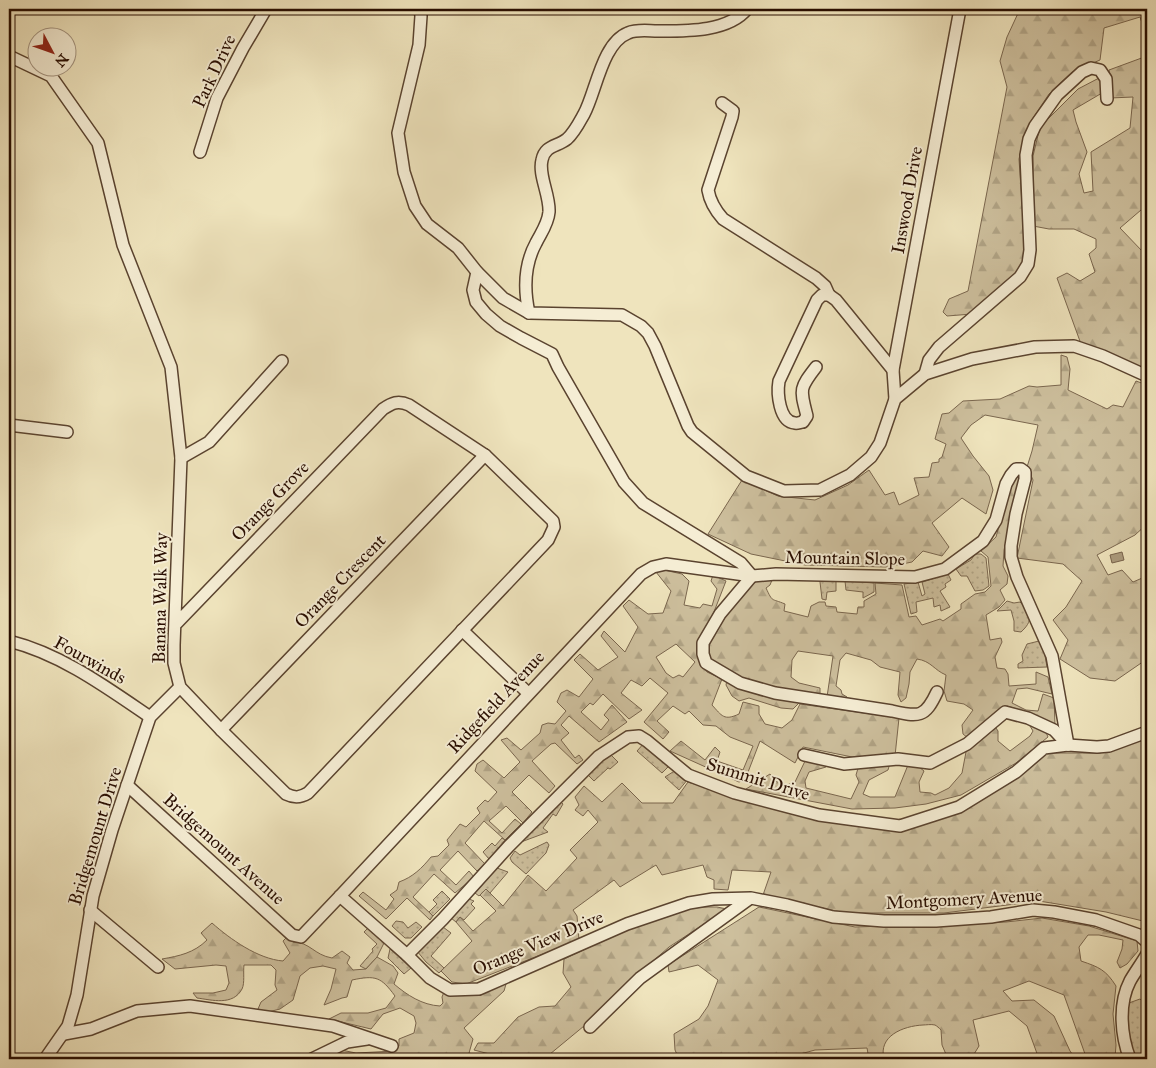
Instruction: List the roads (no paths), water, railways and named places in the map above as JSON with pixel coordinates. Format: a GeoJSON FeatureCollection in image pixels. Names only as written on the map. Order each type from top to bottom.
{"type":"FeatureCollection","features":[{"type":"Feature","properties":{"kind":"street","name":"Park Drive"},"geometry":{"type":"LineString","coordinates":[[200,152],[217,98],[266,9]]}},
{"type":"Feature","properties":{"kind":"street"},"geometry":{"type":"LineString","coordinates":[[420,9],[419,45],[398,133],[404,172],[415,206],[427,224],[458,248],[477,272],[504,298],[529,313],[622,315],[635,322],[648,333],[655,346],[692,432],[746,476],[784,491],[820,490],[850,475],[871,457],[880,443],[895,399],[925,374],[972,359],[1036,347],[1074,346],[1103,356],[1147,376]]}},
{"type":"Feature","properties":{"kind":"street"},"geometry":{"type":"LineString","coordinates":[[529,313],[525,295],[525,282],[531,254],[546,224],[549,213],[549,197],[542,170],[542,160],[548,148],[565,141],[577,126],[585,112],[599,74],[619,37],[630,32],[693,31],[718,26],[735,19],[747,9]]}},
{"type":"Feature","properties":{"kind":"street","name":"Inswood Drive"},"geometry":{"type":"LineString","coordinates":[[895,399],[893,370],[960,9]]}},
{"type":"Feature","properties":{"kind":"street","name":"Banana Walk Way"},"geometry":{"type":"LineString","coordinates":[[9,56],[51,76],[98,143],[124,245],[171,367],[181,458],[174,663],[180,687],[286,794],[296,798],[308,793],[548,540],[554,527],[550,516],[485,455]]}},
{"type":"Feature","properties":{"kind":"street"},"geometry":{"type":"LineString","coordinates":[[925,374],[929,360],[939,347],[1020,277],[1028,264],[1030,250],[1026,155],[1029,139],[1035,126],[1056,95],[1082,72],[1092,68],[1100,70],[1106,79],[1107,99]]}},
{"type":"Feature","properties":{"kind":"street"},"geometry":{"type":"LineString","coordinates":[[722,103],[732,111],[732,117],[708,190],[709,198],[716,211],[723,219],[816,278],[825,286],[828,295]]}},
{"type":"Feature","properties":{"kind":"street"},"geometry":{"type":"LineString","coordinates":[[477,272],[473,290],[476,302],[500,326],[552,354],[624,482],[643,503],[741,562],[752,576],[720,614],[703,642],[703,654],[706,663],[740,683],[775,693],[909,715],[917,715],[925,711],[930,706],[937,692]]}},
{"type":"Feature","properties":{"kind":"street"},"geometry":{"type":"LineString","coordinates":[[816,367],[802,385],[801,396],[807,416],[802,422],[794,423],[787,420],[777,392],[779,381],[817,300],[822,294],[836,300],[893,370]]}},
{"type":"Feature","properties":{"kind":"street"},"geometry":{"type":"LineString","coordinates":[[181,458],[209,442],[282,361]]}},
{"type":"Feature","properties":{"kind":"street","name":"Orange Grove"},"geometry":{"type":"LineString","coordinates":[[175,625],[383,409],[392,403],[402,402],[409,405],[485,455]]}},
{"type":"Feature","properties":{"kind":"street"},"geometry":{"type":"LineString","coordinates":[[9,425],[67,432]]}},
{"type":"Feature","properties":{"kind":"street","name":"Orange Crescent"},"geometry":{"type":"LineString","coordinates":[[221,730],[485,455]]}},
{"type":"Feature","properties":{"kind":"street","name":"Mountain Slope"},"geometry":{"type":"LineString","coordinates":[[752,576],[776,574],[915,578],[945,569],[983,541],[996,520],[1006,484],[1011,474],[1016,469],[1021,469],[1025,472],[1025,479],[1016,514],[1011,557],[1017,577],[1052,656],[1068,745]]}},
{"type":"Feature","properties":{"kind":"street","name":"Ridgefield Avenue"},"geometry":{"type":"LineString","coordinates":[[298,937],[303,935],[340,896],[641,574],[653,567],[666,564],[752,576]]}},
{"type":"Feature","properties":{"kind":"street"},"geometry":{"type":"LineString","coordinates":[[462,630],[528,693]]}},
{"type":"Feature","properties":{"kind":"street","name":"Fourwinds"},"geometry":{"type":"LineString","coordinates":[[9,641],[62,661],[97,681],[150,716]]}},
{"type":"Feature","properties":{"kind":"street","name":"Bridgemount Drive"},"geometry":{"type":"LineString","coordinates":[[45,1059],[68,1026],[77,996],[93,896],[112,830],[150,716],[180,687]]}},
{"type":"Feature","properties":{"kind":"street"},"geometry":{"type":"LineString","coordinates":[[804,755],[844,764],[898,759],[930,764],[967,744],[1005,712],[1028,718],[1054,730],[1068,745]]}},
{"type":"Feature","properties":{"kind":"street","name":"Summit Drive"},"geometry":{"type":"LineString","coordinates":[[407,955],[443,919],[509,846],[599,756],[628,737],[639,736],[688,775],[735,793],[819,815],[900,826],[960,807],[1016,772],[1044,748],[1068,745],[1109,746],[1147,732]]}},
{"type":"Feature","properties":{"kind":"street","name":"Bridgemount Avenue"},"geometry":{"type":"LineString","coordinates":[[128,785],[292,935],[298,937]]}},
{"type":"Feature","properties":{"kind":"street","name":"Orange View Drive"},"geometry":{"type":"LineString","coordinates":[[340,896],[407,955],[430,978],[450,990],[479,989],[627,924],[689,904]]}},
{"type":"Feature","properties":{"kind":"street"},"geometry":{"type":"LineString","coordinates":[[590,1027],[640,978],[751,898]]}},
{"type":"Feature","properties":{"kind":"street","name":"Montgomery Avenue"},"geometry":{"type":"LineString","coordinates":[[689,904],[713,899],[751,898],[833,917],[884,921],[936,921],[991,917],[1033,910],[1096,920],[1139,935],[1147,942]]}},
{"type":"Feature","properties":{"kind":"street"},"geometry":{"type":"LineString","coordinates":[[90,910],[158,966]]}},
{"type":"Feature","properties":{"kind":"street"},"geometry":{"type":"LineString","coordinates":[[1130,1059],[1126,1050],[1122,1023],[1124,999],[1130,981],[1147,954]]}},
{"type":"Feature","properties":{"kind":"street"},"geometry":{"type":"LineString","coordinates":[[64,1034],[91,1029],[137,1011],[190,1006],[332,1026],[392,1046]]}},
{"type":"Feature","properties":{"kind":"street"},"geometry":{"type":"LineString","coordinates":[[312,1059],[347,1042],[371,1038]]}}]}
